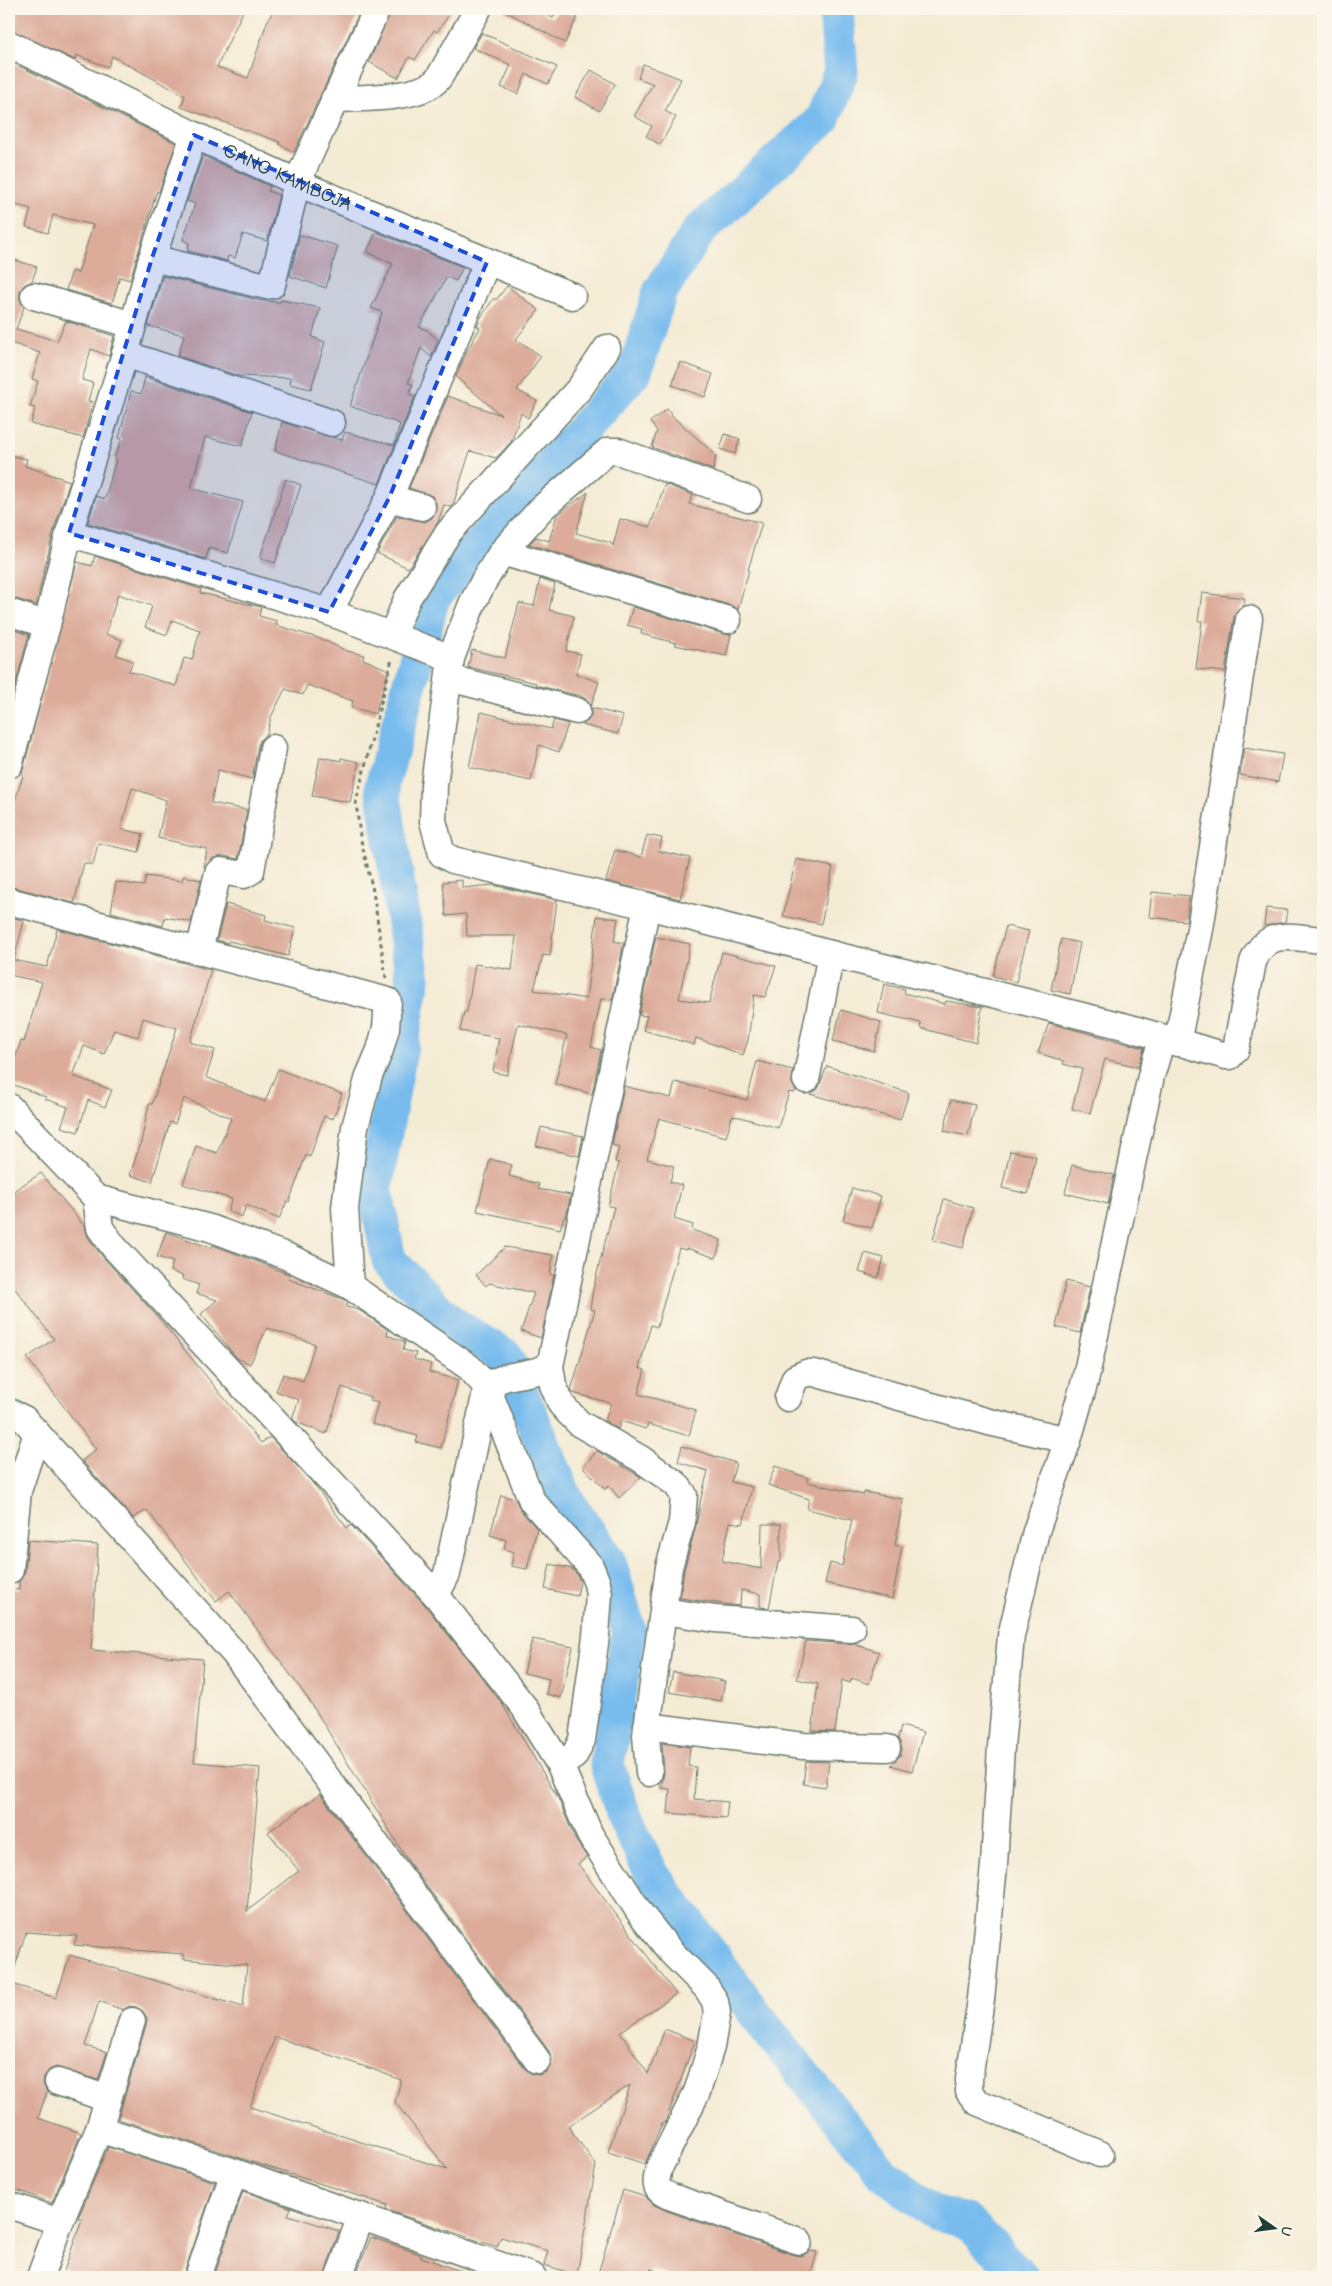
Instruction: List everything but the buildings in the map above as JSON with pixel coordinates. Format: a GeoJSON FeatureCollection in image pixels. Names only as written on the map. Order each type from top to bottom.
{"type":"FeatureCollection","features":[{"type":"Feature","properties":{"kind":"street"},"geometry":{"type":"LineString","coordinates":[[152,258],[270,286],[274,281],[297,182],[377,9]]}},
{"type":"Feature","properties":{"kind":"street"},"geometry":{"type":"LineString","coordinates":[[334,99],[393,96],[432,85],[440,76],[478,9]]}},
{"type":"Feature","properties":{"kind":"street","name":"GANG KAMBOJA"},"geometry":{"type":"LineString","coordinates":[[9,44],[194,135],[297,182],[572,296]]}},
{"type":"Feature","properties":{"kind":"street"},"geometry":{"type":"LineString","coordinates":[[9,765],[47,625],[69,533],[125,354],[152,258],[194,135]]}},
{"type":"Feature","properties":{"kind":"street"},"geometry":{"type":"LineString","coordinates":[[330,612],[389,498],[488,262]]}},
{"type":"Feature","properties":{"kind":"street"},"geometry":{"type":"LineString","coordinates":[[34,296],[133,325]]}},
{"type":"Feature","properties":{"kind":"street"},"geometry":{"type":"LineString","coordinates":[[397,637],[407,599],[448,533],[580,388],[607,348]]}},
{"type":"Feature","properties":{"kind":"street"},"geometry":{"type":"LineString","coordinates":[[125,354],[332,423]]}},
{"type":"Feature","properties":{"kind":"street"},"geometry":{"type":"LineString","coordinates":[[748,499],[618,451],[608,451],[542,508],[502,552],[472,604],[448,664],[434,785],[433,821],[442,854],[454,860],[647,906],[831,954],[1123,1026],[1221,1056],[1230,1056],[1236,1049],[1253,962],[1257,952],[1265,942],[1280,937],[1323,940]]}},
{"type":"Feature","properties":{"kind":"street"},"geometry":{"type":"LineString","coordinates":[[389,498],[422,507]]}},
{"type":"Feature","properties":{"kind":"street"},"geometry":{"type":"LineString","coordinates":[[69,533],[330,612],[397,637],[448,664],[577,711]]}},
{"type":"Feature","properties":{"kind":"street"},"geometry":{"type":"LineString","coordinates":[[502,552],[728,620]]}},
{"type":"Feature","properties":{"kind":"street"},"geometry":{"type":"LineString","coordinates":[[9,612],[47,625]]}},
{"type":"Feature","properties":{"kind":"street"},"geometry":{"type":"LineString","coordinates":[[1100,2154],[977,2102],[969,2092],[969,2079],[981,2000],[994,1866],[1001,1747],[1011,1636],[1036,1531],[1068,1440],[1085,1381],[1151,1076],[1170,1041],[1200,929],[1249,619]]}},
{"type":"Feature","properties":{"kind":"street"},"geometry":{"type":"LineString","coordinates":[[199,951],[218,873],[244,875],[251,871],[274,748]]}},
{"type":"Feature","properties":{"kind":"street"},"geometry":{"type":"LineString","coordinates":[[9,901],[388,1001],[386,1028],[380,1050],[369,1076],[355,1127],[344,1208],[350,1286]]}},
{"type":"Feature","properties":{"kind":"street"},"geometry":{"type":"LineString","coordinates":[[647,906],[544,1369],[561,1404],[580,1424],[641,1459],[682,1490],[684,1509],[669,1567],[647,1726],[649,1773]]}},
{"type":"Feature","properties":{"kind":"street"},"geometry":{"type":"LineString","coordinates":[[806,1080],[831,954]]}},
{"type":"Feature","properties":{"kind":"street"},"geometry":{"type":"LineString","coordinates":[[14,1118],[96,1198],[210,1228],[286,1256],[350,1286],[493,1383],[532,1501],[590,1566],[599,1594],[596,1636],[582,1740],[574,1756],[560,1765]]}},
{"type":"Feature","properties":{"kind":"street"},"geometry":{"type":"LineString","coordinates":[[96,1198],[100,1228],[114,1247],[436,1594],[524,1707],[560,1765],[590,1835],[640,1913],[671,1952],[706,1987],[715,2001],[717,2013],[710,2047],[697,2092],[659,2168],[656,2182],[657,2188],[661,2193],[799,2241]]}},
{"type":"Feature","properties":{"kind":"street"},"geometry":{"type":"LineString","coordinates":[[493,1383],[544,1369]]}},
{"type":"Feature","properties":{"kind":"street"},"geometry":{"type":"LineString","coordinates":[[788,1398],[795,1378],[806,1373],[814,1373],[989,1422],[1068,1440]]}},
{"type":"Feature","properties":{"kind":"street"},"geometry":{"type":"LineString","coordinates":[[436,1594],[447,1574],[493,1383]]}},
{"type":"Feature","properties":{"kind":"street"},"geometry":{"type":"LineString","coordinates":[[9,1412],[24,1419],[234,1653],[537,2060]]}},
{"type":"Feature","properties":{"kind":"street"},"geometry":{"type":"LineString","coordinates":[[10,1570],[18,1491],[36,1433]]}},
{"type":"Feature","properties":{"kind":"street"},"geometry":{"type":"LineString","coordinates":[[664,1611],[715,1619],[852,1629]]}},
{"type":"Feature","properties":{"kind":"street"},"geometry":{"type":"LineString","coordinates":[[647,1726],[803,1746],[888,1748]]}},
{"type":"Feature","properties":{"kind":"street"},"geometry":{"type":"LineString","coordinates":[[40,2277],[60,2222],[99,2129],[132,2021]]}},
{"type":"Feature","properties":{"kind":"street"},"geometry":{"type":"LineString","coordinates":[[58,2082],[108,2098]]}},
{"type":"Feature","properties":{"kind":"street"},"geometry":{"type":"LineString","coordinates":[[99,2129],[234,2172],[360,2216],[490,2271],[533,2277]]}},
{"type":"Feature","properties":{"kind":"street"},"geometry":{"type":"LineString","coordinates":[[198,2277],[234,2172]]}},
{"type":"Feature","properties":{"kind":"street"},"geometry":{"type":"LineString","coordinates":[[9,2205],[60,2222]]}},
{"type":"Feature","properties":{"kind":"street"},"geometry":{"type":"LineString","coordinates":[[339,2277],[360,2216]]}},
{"type":"Feature","properties":{"kind":"path"},"geometry":{"type":"LineString","coordinates":[[388,1001],[374,891],[360,836],[356,802],[397,637]]}},
{"type":"Feature","properties":{"kind":"highlighted area"},"geometry":{"type":"Polygon","coordinates":[[[194,135],[487,262],[389,498],[329,612],[69,533],[152,258],[194,135]]]}},
{"type":"Feature","properties":{"kind":"waterway"},"geometry":{"type":"LineString","coordinates":[[836,9],[841,72],[822,120],[699,231],[660,292],[635,371],[433,597],[382,786],[413,979],[375,1189],[389,1260],[450,1322],[506,1356],[566,1499],[609,1562],[629,1631],[607,1765],[625,1819],[653,1876],[766,2028],[882,2172],[936,2214],[967,2221],[1022,2277]]}}]}
